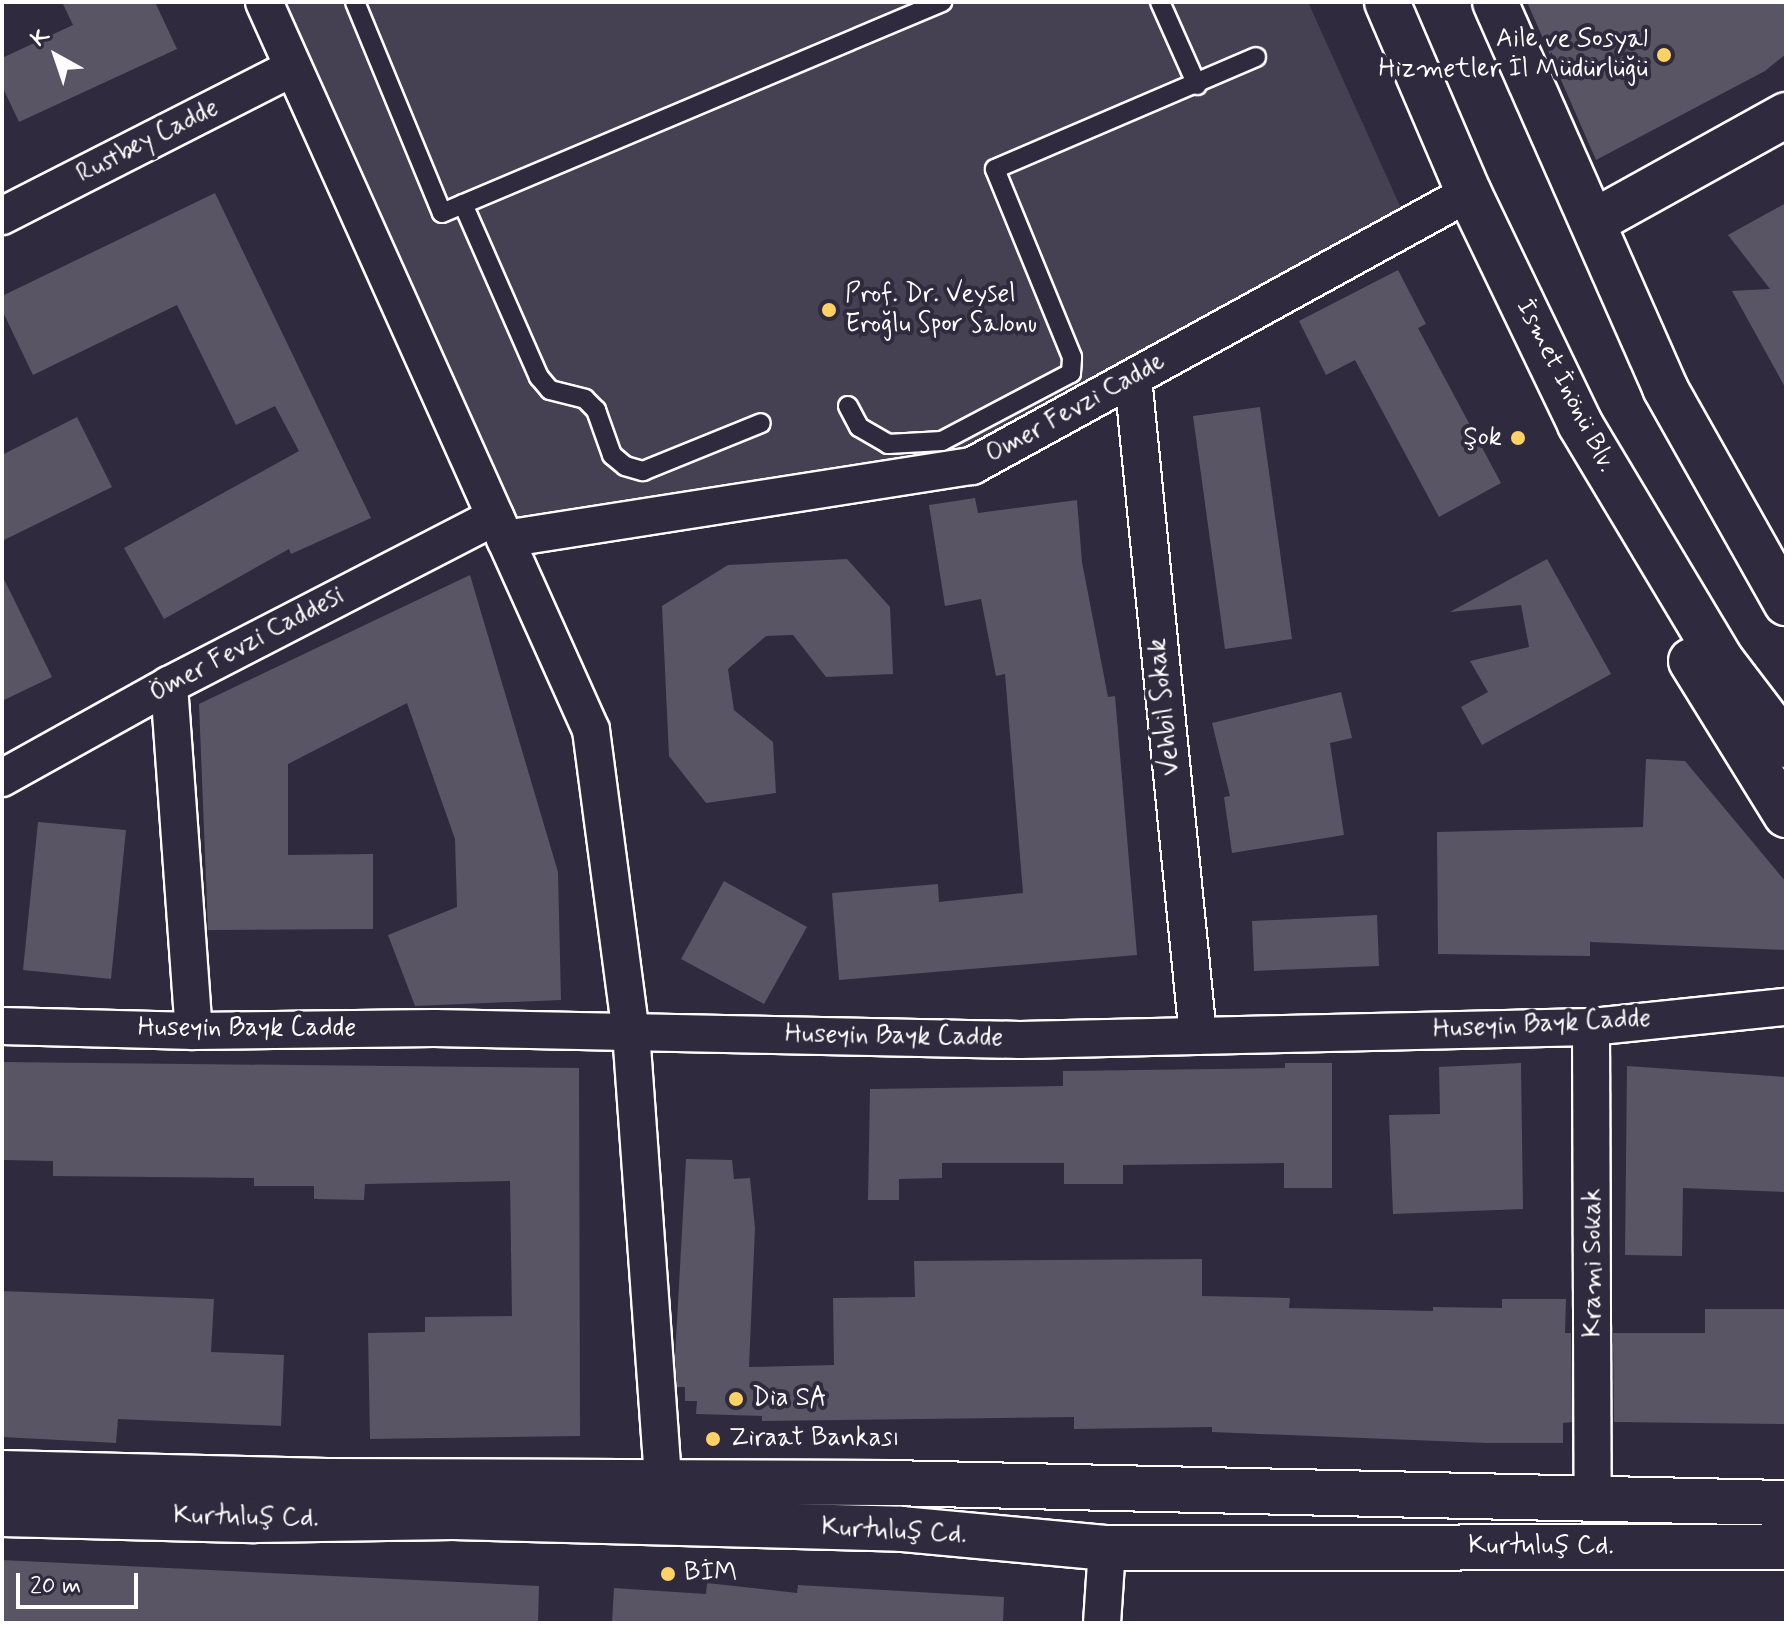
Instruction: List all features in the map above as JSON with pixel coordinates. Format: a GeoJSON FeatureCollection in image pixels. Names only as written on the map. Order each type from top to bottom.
{"type":"FeatureCollection","features":[{"type":"Feature","properties":{"kind":"main road","name":"İsmet İnönü Blv."},"geometry":{"type":"LineString","coordinates":[[1387,2],[1469,193],[1580,424],[1722,661],[1786,745]]}},
{"type":"Feature","properties":{"kind":"main road"},"geometry":{"type":"LineString","coordinates":[[1495,2],[1665,388],[1786,603]]}},
{"type":"Feature","properties":{"kind":"main road"},"geometry":{"type":"LineString","coordinates":[[1593,222],[1786,115]]}},
{"type":"Feature","properties":{"kind":"main road"},"geometry":{"type":"LineString","coordinates":[[1580,424],[1657,606],[1786,815]]}},
{"type":"Feature","properties":{"kind":"main road","name":"Kurtuluş Cd."},"geometry":{"type":"LineString","coordinates":[[2,1473],[1786,1503]]}},
{"type":"Feature","properties":{"kind":"main road","name":"Kurtuluş Cd."},"geometry":{"type":"LineString","coordinates":[[2,1514],[255,1520],[453,1517],[901,1529],[1107,1548],[1786,1547]]}},
{"type":"Feature","properties":{"kind":"street"},"geometry":{"type":"LineString","coordinates":[[264,2],[591,730],[631,1032],[663,1483]]}},
{"type":"Feature","properties":{"kind":"street","name":"Rustbey Cadde"},"geometry":{"type":"LineString","coordinates":[[2,216],[293,68]]}},
{"type":"Feature","properties":{"kind":"street","name":"Omer Fevzi Cadde"},"geometry":{"type":"LineString","coordinates":[[500,528],[972,466],[1469,193]]}},
{"type":"Feature","properties":{"kind":"street","name":"Vehbil Sokak"},"geometry":{"type":"LineString","coordinates":[[1133,378],[1198,1036]]}},
{"type":"Feature","properties":{"kind":"street","name":"Ömer Fevzi Caddesi"},"geometry":{"type":"LineString","coordinates":[[2,778],[169,685],[500,528]]}},
{"type":"Feature","properties":{"kind":"street"},"geometry":{"type":"LineString","coordinates":[[169,685],[194,1031]]}},
{"type":"Feature","properties":{"kind":"street","name":"Huseyin Bayk Cadde"},"geometry":{"type":"LineString","coordinates":[[2,1026],[194,1031],[631,1032],[1020,1040],[1591,1027],[1786,1007]]}},
{"type":"Feature","properties":{"kind":"street","name":"Krami Sokak"},"geometry":{"type":"LineString","coordinates":[[1591,1027],[1593,1499]]}},
{"type":"Feature","properties":{"kind":"street"},"geometry":{"type":"LineString","coordinates":[[1102,1623],[1107,1548]]}},
{"type":"Feature","properties":{"kind":"lane"},"geometry":{"type":"LineString","coordinates":[[355,2],[442,213],[942,2]]}},
{"type":"Feature","properties":{"kind":"lane"},"geometry":{"type":"LineString","coordinates":[[1160,2],[1197,85]]}},
{"type":"Feature","properties":{"kind":"lane"},"geometry":{"type":"LineString","coordinates":[[848,406],[859,427],[872,436],[911,446],[956,435],[1071,373],[1072,357],[995,169],[1197,85],[1256,57]]}},
{"type":"Feature","properties":{"kind":"lane"},"geometry":{"type":"LineString","coordinates":[[463,204],[539,377],[550,390],[585,399],[596,410],[612,455],[625,466],[643,471],[761,423]]}},
{"type":"Feature","properties":{"kind":"shaded area","name":"Prof. Dr. Veysel Eroğlu Spor Salonu"},"geometry":{"type":"Polygon","coordinates":[[[264,2],[1308,2],[1409,226],[972,466],[505,539],[264,2]]]}},
{"type":"Feature","properties":{"kind":"building"},"geometry":{"type":"Polygon","coordinates":[[[62,2],[155,2],[177,49],[19,122],[2,86],[2,58],[73,25],[62,2]]]}},
{"type":"Feature","properties":{"kind":"building"},"geometry":{"type":"Polygon","coordinates":[[[1527,2],[1786,2],[1786,54],[1765,71],[1596,160],[1527,2]]]}},
{"type":"Feature","properties":{"kind":"building"},"geometry":{"type":"Polygon","coordinates":[[[215,193],[371,518],[291,554],[289,549],[164,619],[124,548],[299,451],[275,406],[236,425],[177,305],[33,375],[2,310],[2,296],[215,193]]]}},
{"type":"Feature","properties":{"kind":"building"},"geometry":{"type":"Polygon","coordinates":[[[1786,203],[1786,389],[1732,291],[1770,289],[1728,235],[1786,203]]]}},
{"type":"Feature","properties":{"kind":"building"},"geometry":{"type":"Polygon","coordinates":[[[1398,270],[1426,324],[1418,328],[1501,483],[1439,517],[1355,360],[1326,375],[1299,321],[1398,270]]]}},
{"type":"Feature","properties":{"kind":"building"},"geometry":{"type":"Polygon","coordinates":[[[1260,407],[1292,639],[1225,649],[1193,416],[1260,407]]]}},
{"type":"Feature","properties":{"kind":"building"},"geometry":{"type":"Polygon","coordinates":[[[77,417],[112,487],[2,541],[2,455],[77,417]]]}},
{"type":"Feature","properties":{"kind":"building"},"geometry":{"type":"Polygon","coordinates":[[[975,498],[978,513],[1077,500],[1082,562],[1108,697],[1115,696],[1137,955],[839,980],[832,893],[938,884],[939,902],[1023,893],[1005,674],[996,676],[981,599],[945,606],[929,505],[975,498]]]}},
{"type":"Feature","properties":{"kind":"building"},"geometry":{"type":"Polygon","coordinates":[[[847,559],[890,607],[893,674],[826,677],[793,635],[766,636],[728,669],[734,710],[773,742],[776,793],[706,803],[669,756],[662,606],[728,565],[847,559]]]}},
{"type":"Feature","properties":{"kind":"building"},"geometry":{"type":"Polygon","coordinates":[[[1547,559],[1611,674],[1482,745],[1461,707],[1488,692],[1470,661],[1529,647],[1521,605],[1450,612],[1547,559]]]}},
{"type":"Feature","properties":{"kind":"building"},"geometry":{"type":"Polygon","coordinates":[[[2,575],[52,677],[2,701],[2,575]]]}},
{"type":"Feature","properties":{"kind":"building"},"geometry":{"type":"Polygon","coordinates":[[[470,575],[558,872],[561,1000],[415,1006],[388,935],[457,907],[455,839],[407,703],[288,764],[288,855],[373,854],[373,929],[208,930],[199,704],[470,575]]]}},
{"type":"Feature","properties":{"kind":"building"},"geometry":{"type":"Polygon","coordinates":[[[1341,692],[1352,738],[1330,743],[1344,835],[1232,853],[1224,797],[1230,796],[1212,723],[1341,692]]]}},
{"type":"Feature","properties":{"kind":"building"},"geometry":{"type":"Polygon","coordinates":[[[1646,759],[1685,761],[1786,882],[1786,950],[1590,942],[1590,956],[1438,954],[1437,832],[1643,827],[1646,759]]]}},
{"type":"Feature","properties":{"kind":"building"},"geometry":{"type":"Polygon","coordinates":[[[38,822],[126,830],[111,979],[23,970],[38,822]]]}},
{"type":"Feature","properties":{"kind":"building"},"geometry":{"type":"Polygon","coordinates":[[[724,881],[807,927],[764,1004],[681,959],[724,881]]]}},
{"type":"Feature","properties":{"kind":"building"},"geometry":{"type":"Polygon","coordinates":[[[1377,915],[1379,966],[1254,971],[1252,921],[1377,915]]]}},
{"type":"Feature","properties":{"kind":"building"},"geometry":{"type":"Polygon","coordinates":[[[2,1062],[579,1068],[580,1436],[370,1439],[368,1333],[425,1332],[425,1317],[512,1316],[510,1181],[365,1184],[364,1200],[314,1199],[314,1186],[254,1186],[254,1178],[53,1176],[53,1161],[2,1160],[2,1062]]]}},
{"type":"Feature","properties":{"kind":"building"},"geometry":{"type":"Polygon","coordinates":[[[1285,1063],[1332,1063],[1332,1188],[1284,1188],[1284,1163],[1123,1165],[1123,1184],[1064,1184],[1064,1163],[942,1163],[942,1178],[899,1179],[899,1200],[868,1200],[870,1089],[1063,1086],[1063,1071],[1285,1068],[1285,1063]]]}},
{"type":"Feature","properties":{"kind":"building"},"geometry":{"type":"Polygon","coordinates":[[[1521,1063],[1523,1209],[1393,1214],[1389,1115],[1440,1114],[1439,1067],[1521,1063]]]}},
{"type":"Feature","properties":{"kind":"building"},"geometry":{"type":"Polygon","coordinates":[[[1627,1066],[1786,1077],[1786,1192],[1683,1188],[1682,1256],[1625,1255],[1627,1066]]]}},
{"type":"Feature","properties":{"kind":"building"},"geometry":{"type":"Polygon","coordinates":[[[686,1159],[732,1160],[734,1179],[750,1178],[755,1228],[749,1367],[834,1365],[833,1298],[915,1297],[914,1261],[1202,1259],[1202,1296],[1290,1298],[1289,1308],[1433,1311],[1433,1307],[1502,1308],[1502,1299],[1566,1299],[1565,1333],[1571,1333],[1572,1422],[1563,1423],[1563,1443],[1487,1443],[1212,1432],[1212,1427],[1074,1429],[1074,1417],[762,1421],[762,1416],[696,1414],[697,1401],[685,1401],[685,1387],[677,1387],[675,1357],[686,1159]]]}},
{"type":"Feature","properties":{"kind":"building"},"geometry":{"type":"Polygon","coordinates":[[[2,1291],[214,1299],[211,1352],[284,1355],[281,1426],[118,1419],[116,1443],[2,1437],[2,1291]]]}},
{"type":"Feature","properties":{"kind":"building"},"geometry":{"type":"Polygon","coordinates":[[[1705,1309],[1786,1309],[1786,1424],[1614,1422],[1613,1333],[1705,1333],[1705,1309]]]}},
{"type":"Feature","properties":{"kind":"building"},"geometry":{"type":"Polygon","coordinates":[[[2,1560],[539,1586],[538,1623],[2,1623],[2,1560]]]}},
{"type":"Feature","properties":{"kind":"building"},"geometry":{"type":"Polygon","coordinates":[[[707,1583],[797,1593],[798,1585],[1004,1597],[1003,1623],[612,1623],[614,1588],[706,1594],[707,1583]]]}},
{"type":"Feature","properties":{"kind":"place","name":"Aile ve Sosyal Hizmetler İl Müdürlüğü"},"geometry":{"type":"Point","coordinates":[1664,55]}},
{"type":"Feature","properties":{"kind":"place","name":"Prof. Dr. Veysel Eroğlu Spor Salonu"},"geometry":{"type":"Point","coordinates":[829,310]}},
{"type":"Feature","properties":{"kind":"place","name":"Şok"},"geometry":{"type":"Point","coordinates":[1518,438]}},
{"type":"Feature","properties":{"kind":"place","name":"Dia SA"},"geometry":{"type":"Point","coordinates":[736,1399]}},
{"type":"Feature","properties":{"kind":"place","name":"Ziraat Bankası"},"geometry":{"type":"Point","coordinates":[713,1439]}},
{"type":"Feature","properties":{"kind":"place","name":"BİM"},"geometry":{"type":"Point","coordinates":[668,1574]}}]}
